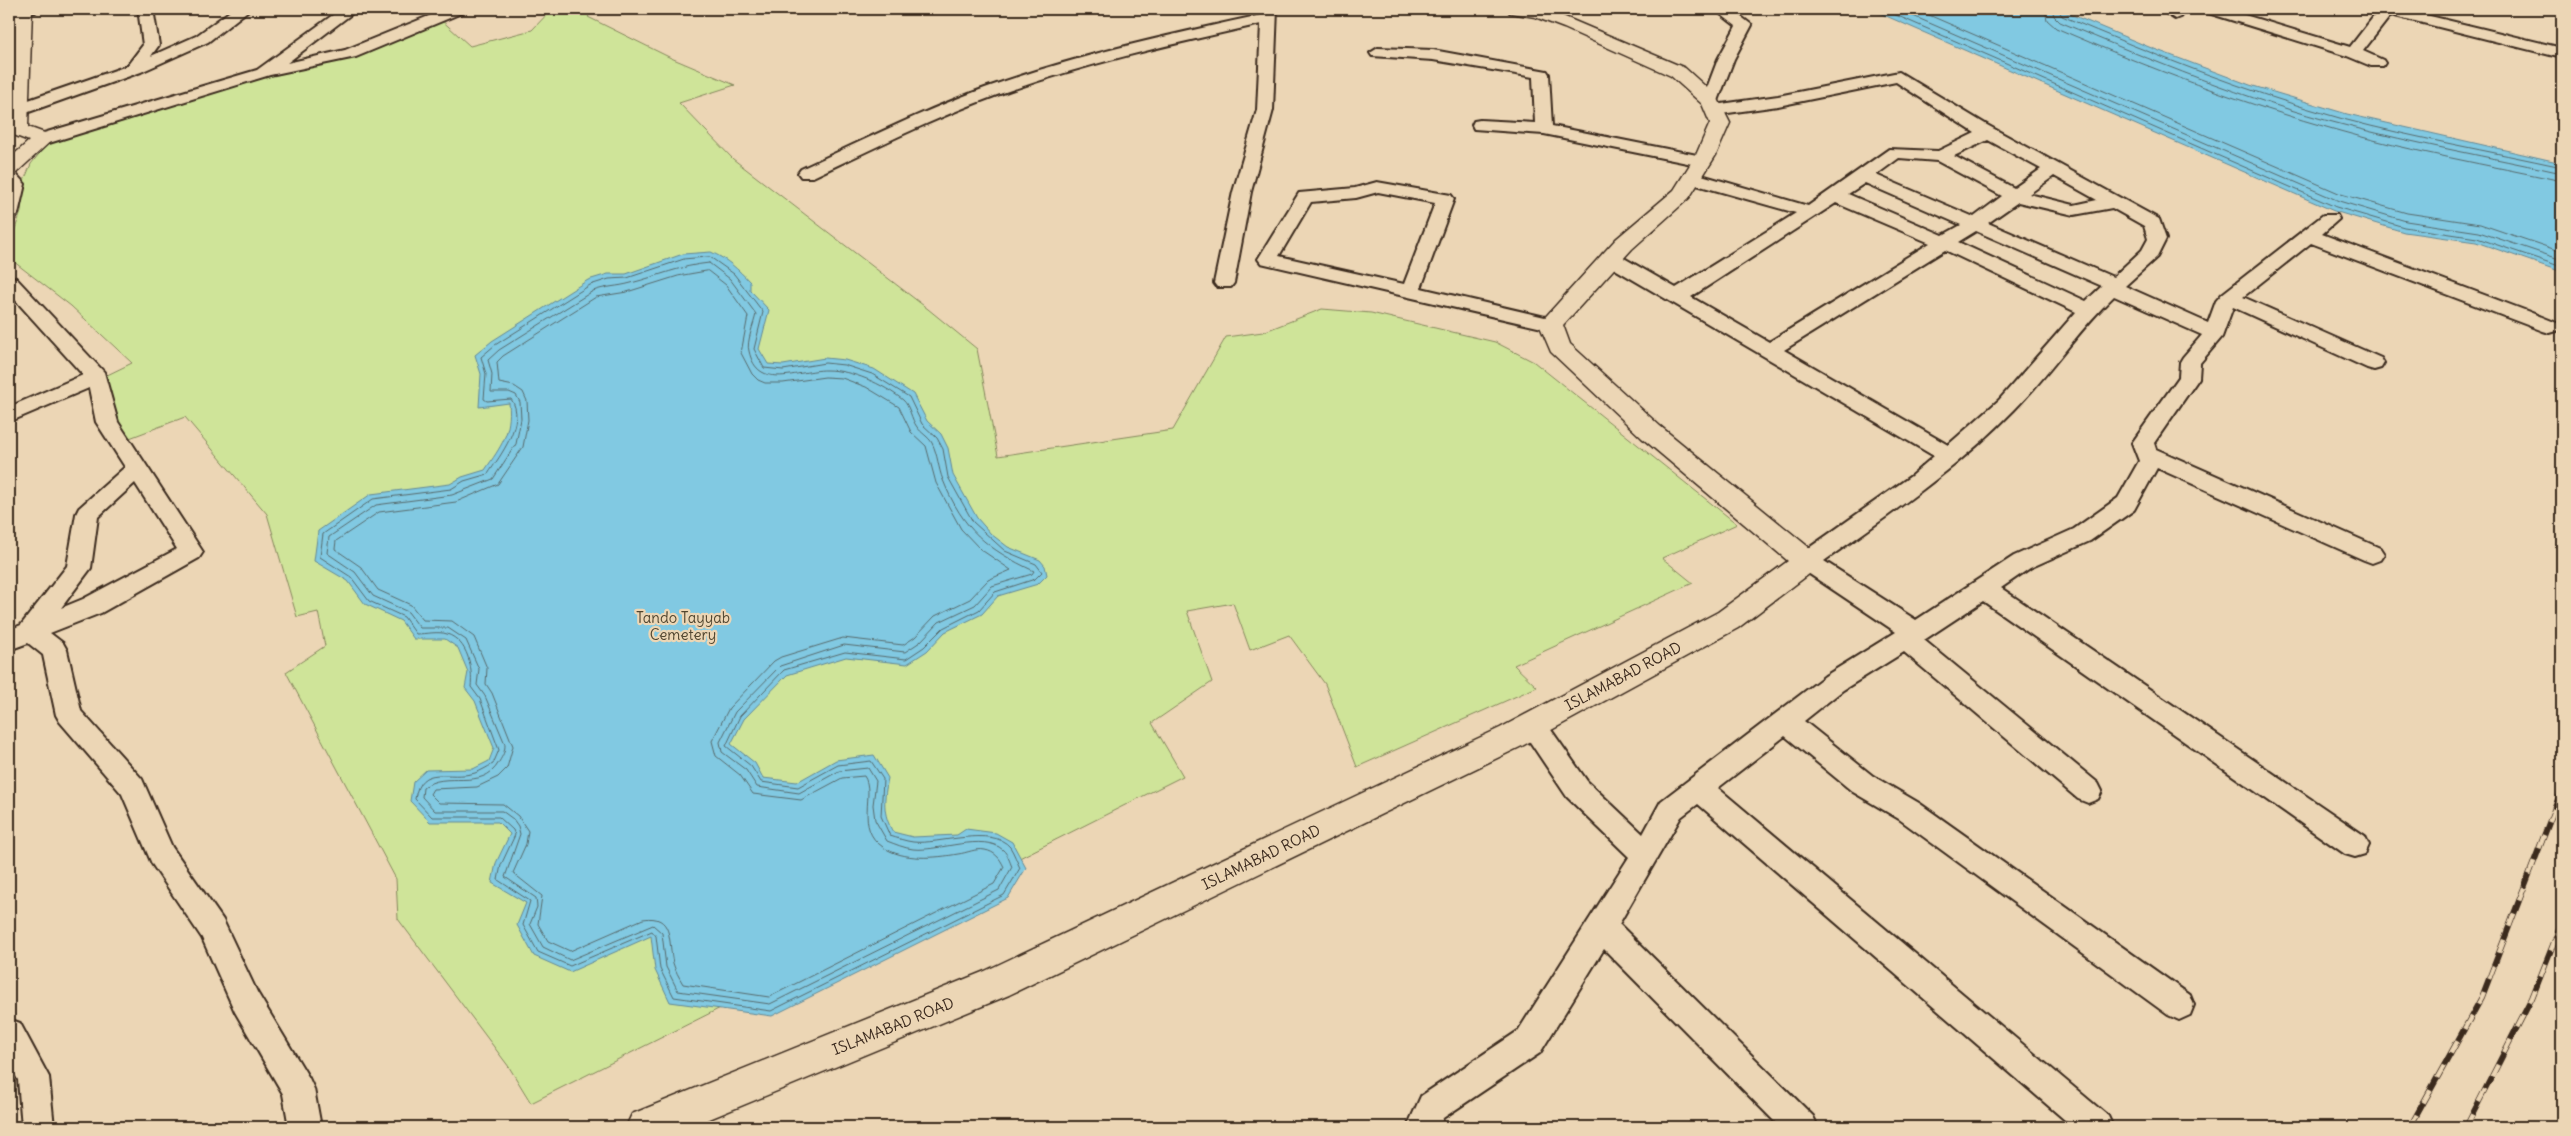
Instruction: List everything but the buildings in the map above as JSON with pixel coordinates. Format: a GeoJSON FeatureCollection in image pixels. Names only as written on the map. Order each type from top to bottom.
{"type":"FeatureCollection","features":[{"type":"Feature","properties":{"kind":"street"},"geometry":{"type":"LineString","coordinates":[[133,70],[151,45],[146,9]]}},
{"type":"Feature","properties":{"kind":"street"},"geometry":{"type":"LineString","coordinates":[[16,97],[133,70],[202,40],[242,9]]}},
{"type":"Feature","properties":{"kind":"street"},"geometry":{"type":"LineString","coordinates":[[262,73],[350,9]]}},
{"type":"Feature","properties":{"kind":"street"},"geometry":{"type":"LineString","coordinates":[[9,140],[43,139],[262,73],[350,54],[459,9]]}},
{"type":"Feature","properties":{"kind":"street"},"geometry":{"type":"LineString","coordinates":[[1516,9],[1538,12],[1570,24],[1678,72],[1712,106],[1720,123],[1682,194],[1624,244],[1551,324]]}},
{"type":"Feature","properties":{"kind":"street"},"geometry":{"type":"LineString","coordinates":[[1712,106],[1726,59],[1744,25],[1722,9]]}},
{"type":"Feature","properties":{"kind":"street"},"geometry":{"type":"LineString","coordinates":[[2210,9],[2241,13],[2377,63]]}},
{"type":"Feature","properties":{"kind":"street"},"geometry":{"type":"LineString","coordinates":[[2353,53],[2387,9],[2562,52]]}},
{"type":"Feature","properties":{"kind":"street"},"geometry":{"type":"LineString","coordinates":[[21,10],[16,97],[18,130],[43,139]]}},
{"type":"Feature","properties":{"kind":"street"},"geometry":{"type":"LineString","coordinates":[[807,173],[953,106],[1059,70],[1161,41],[1269,14],[1265,110],[1242,192],[1224,283]]}},
{"type":"Feature","properties":{"kind":"street"},"geometry":{"type":"LineString","coordinates":[[1378,53],[1433,55],[1541,74],[1544,129]]}},
{"type":"Feature","properties":{"kind":"street"},"geometry":{"type":"LineString","coordinates":[[1712,106],[1778,101],[1900,77],[1988,133],[2152,223],[2157,239],[2150,253],[2088,310],[2006,405],[1919,482],[1807,561]]}},
{"type":"Feature","properties":{"kind":"street"},"geometry":{"type":"LineString","coordinates":[[1480,125],[1544,129],[1697,169],[1811,212]]}},
{"type":"Feature","properties":{"kind":"street"},"geometry":{"type":"LineString","coordinates":[[1941,156],[1988,133]]}},
{"type":"Feature","properties":{"kind":"street"},"geometry":{"type":"LineString","coordinates":[[9,169],[43,139]]}},
{"type":"Feature","properties":{"kind":"street"},"geometry":{"type":"LineString","coordinates":[[1678,296],[1811,212],[1895,153],[1941,156],[2015,196],[2074,210],[2116,202]]}},
{"type":"Feature","properties":{"kind":"street"},"geometry":{"type":"LineString","coordinates":[[1770,350],[1975,224],[2054,168]]}},
{"type":"Feature","properties":{"kind":"street"},"geometry":{"type":"LineString","coordinates":[[1862,175],[2114,286],[2214,333]]}},
{"type":"Feature","properties":{"kind":"street"},"geometry":{"type":"LineString","coordinates":[[9,177],[16,184],[9,214]]}},
{"type":"Feature","properties":{"kind":"street"},"geometry":{"type":"LineString","coordinates":[[1410,293],[1445,199],[1377,187],[1356,193],[1305,197],[1268,259],[1410,293],[1551,324]]}},
{"type":"Feature","properties":{"kind":"street"},"geometry":{"type":"LineString","coordinates":[[1834,195],[1945,243],[2088,310]]}},
{"type":"Feature","properties":{"kind":"street"},"geometry":{"type":"LineString","coordinates":[[1423,1127],[1432,1107],[1529,1042],[1602,926],[1671,809],[1834,683],[1911,636],[2022,562],[2082,536],[2126,504],[2150,461],[2143,443],[2189,378],[2190,362],[2214,333],[2228,298],[2330,219]]}},
{"type":"Feature","properties":{"kind":"street"},"geometry":{"type":"LineString","coordinates":[[2310,236],[2363,259],[2485,300],[2550,327]]}},
{"type":"Feature","properties":{"kind":"street"},"geometry":{"type":"LineString","coordinates":[[1610,258],[1949,455]]}},
{"type":"Feature","properties":{"kind":"street"},"geometry":{"type":"LineString","coordinates":[[9,282],[97,377],[107,422],[191,552],[92,606],[19,636]]}},
{"type":"Feature","properties":{"kind":"street"},"geometry":{"type":"LineString","coordinates":[[2228,298],[2374,363]]}},
{"type":"Feature","properties":{"kind":"street"},"geometry":{"type":"LineString","coordinates":[[1551,324],[1559,347],[1651,432],[1807,561],[1911,636],[2088,790]]}},
{"type":"Feature","properties":{"kind":"street"},"geometry":{"type":"LineString","coordinates":[[9,415],[97,377]]}},
{"type":"Feature","properties":{"kind":"street"},"geometry":{"type":"LineString","coordinates":[[2148,454],[2372,554]]}},
{"type":"Feature","properties":{"kind":"street"},"geometry":{"type":"LineString","coordinates":[[19,636],[79,568],[87,514],[137,470]]}},
{"type":"Feature","properties":{"kind":"street","name":"ISLAMABAD ROAD"},"geometry":{"type":"LineString","coordinates":[[645,1127],[997,983],[1533,725],[1728,620],[1807,561]]}},
{"type":"Feature","properties":{"kind":"street"},"geometry":{"type":"LineString","coordinates":[[1983,588],[2355,845]]}},
{"type":"Feature","properties":{"kind":"street"},"geometry":{"type":"LineString","coordinates":[[19,636],[54,650],[69,716],[132,787],[162,855],[213,929],[246,1002],[298,1089],[305,1127]]}},
{"type":"Feature","properties":{"kind":"street"},"geometry":{"type":"LineString","coordinates":[[1786,721],[1863,784],[1909,811],[2179,1005]]}},
{"type":"Feature","properties":{"kind":"street"},"geometry":{"type":"LineString","coordinates":[[1533,725],[1577,789],[1645,854]]}},
{"type":"Feature","properties":{"kind":"street"},"geometry":{"type":"LineString","coordinates":[[1699,788],[2097,1127]]}},
{"type":"Feature","properties":{"kind":"street"},"geometry":{"type":"LineString","coordinates":[[1602,926],[1802,1127]]}},
{"type":"Feature","properties":{"kind":"street"},"geometry":{"type":"LineString","coordinates":[[9,1034],[33,1077],[38,1127]]}},
{"type":"Feature","properties":{"kind":"green space","name":"Tando Tayyab Cemetery"},"geometry":{"type":"Polygon","coordinates":[[[552,9],[594,9],[588,17],[671,58],[735,85],[679,103],[733,159],[977,349],[998,456],[1173,430],[1226,337],[1263,332],[1322,309],[1371,313],[1495,342],[1534,362],[1737,524],[1662,558],[1693,583],[1514,665],[1537,687],[1357,767],[1325,684],[1289,635],[1250,650],[1233,603],[1187,611],[1212,682],[1152,723],[1183,776],[531,1103],[509,1067],[398,919],[396,879],[286,672],[325,646],[318,612],[297,617],[267,514],[185,417],[119,442],[97,380],[132,363],[71,306],[9,258],[9,246],[21,212],[24,181],[31,164],[46,145],[147,109],[263,73],[350,54],[438,17],[470,46],[532,30],[552,9]]]}},
{"type":"Feature","properties":{"kind":"water"},"geometry":{"type":"Polygon","coordinates":[[[1870,9],[2058,9],[2149,47],[2250,85],[2347,114],[2562,163],[2562,272],[2476,242],[2404,232],[2334,211],[1870,9]]]}},
{"type":"Feature","properties":{"kind":"water"},"geometry":{"type":"Polygon","coordinates":[[[711,252],[727,261],[750,282],[750,290],[769,310],[759,349],[768,364],[783,365],[825,358],[845,360],[874,369],[913,394],[927,421],[941,434],[948,448],[953,475],[977,518],[991,534],[1008,547],[1040,560],[1045,566],[1047,575],[1038,584],[998,596],[982,614],[945,632],[927,651],[907,664],[846,657],[787,675],[744,719],[731,744],[755,763],[763,778],[797,782],[836,760],[874,755],[888,778],[885,806],[889,825],[893,832],[913,837],[957,835],[966,829],[996,833],[1012,842],[1026,868],[1008,898],[772,1016],[670,1002],[655,970],[651,936],[570,972],[534,956],[517,925],[526,903],[492,883],[496,863],[510,834],[498,822],[430,822],[410,801],[413,782],[426,770],[473,769],[489,761],[494,748],[475,701],[465,688],[468,672],[458,648],[445,639],[414,639],[401,621],[365,604],[348,581],[314,561],[318,531],[371,494],[450,484],[462,477],[485,470],[504,439],[509,423],[509,403],[479,407],[481,374],[475,355],[492,341],[588,280],[608,274],[626,274],[683,254],[711,252]]]}},
{"type":"Feature","properties":{"kind":"railway"},"geometry":{"type":"LineString","coordinates":[[2410,1127],[2482,997],[2562,789]]}},
{"type":"Feature","properties":{"kind":"railway"},"geometry":{"type":"LineString","coordinates":[[2466,1127],[2532,998],[2562,922]]}}]}
